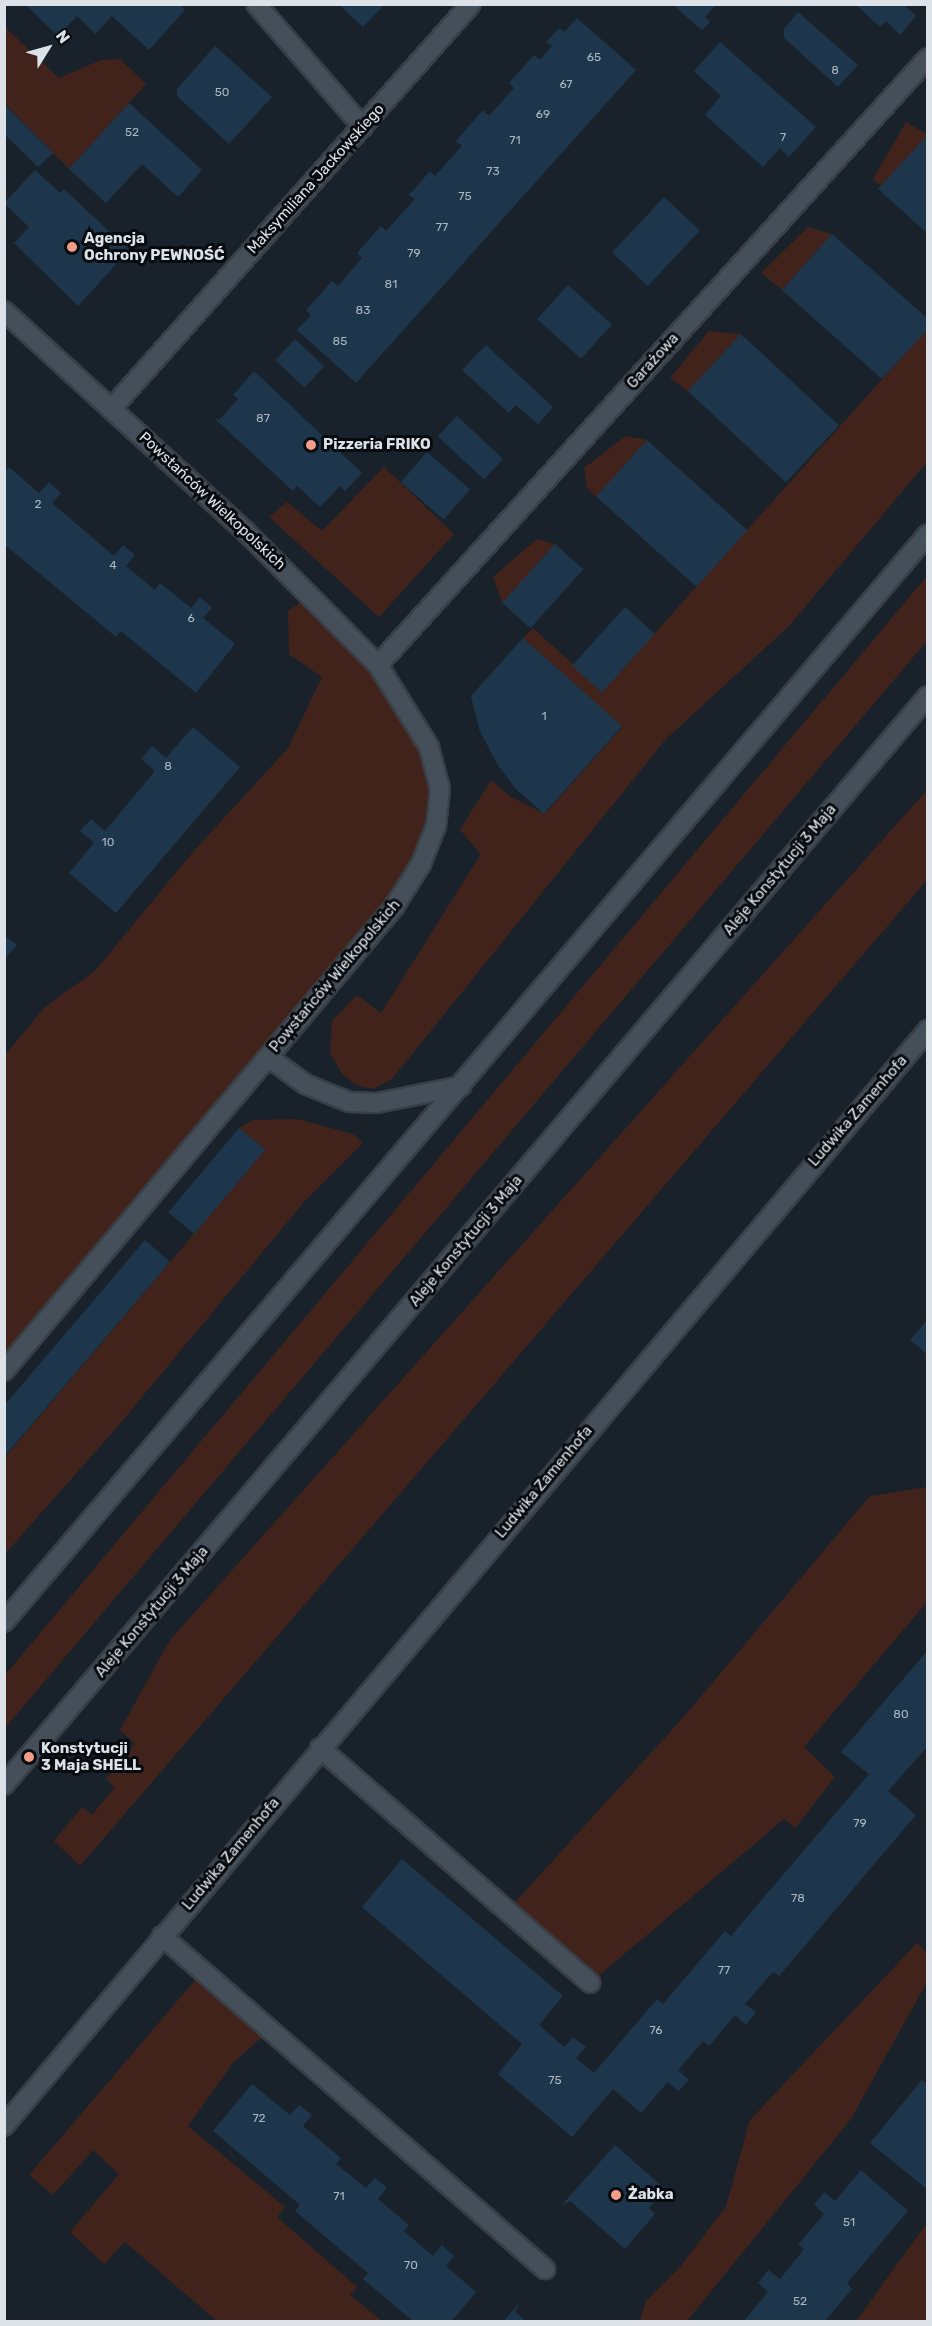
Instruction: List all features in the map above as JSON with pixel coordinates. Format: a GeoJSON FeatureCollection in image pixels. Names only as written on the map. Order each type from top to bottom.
{"type":"FeatureCollection","features":[{"type":"Feature","properties":{"kind":"street"},"geometry":{"type":"LineString","coordinates":[[256,4],[363,127]]}},
{"type":"Feature","properties":{"kind":"street","name":"Maksymiliana Jackowskiego"},"geometry":{"type":"LineString","coordinates":[[112,408],[471,4]]}},
{"type":"Feature","properties":{"kind":"street","name":"Garażowa"},"geometry":{"type":"LineString","coordinates":[[378,665],[927,58]]}},
{"type":"Feature","properties":{"kind":"street","name":"Powstańców Wielkopolskich"},"geometry":{"type":"LineString","coordinates":[[4,311],[245,531],[378,665],[429,747],[440,789],[436,826],[421,864],[394,908],[4,1371]]}},
{"type":"Feature","properties":{"kind":"street"},"geometry":{"type":"LineString","coordinates":[[4,1622],[927,534]]}},
{"type":"Feature","properties":{"kind":"street","name":"Aleje Konstytucji 3 Maja"},"geometry":{"type":"LineString","coordinates":[[4,1785],[927,696]]}},
{"type":"Feature","properties":{"kind":"street","name":"Ludwika Zamenhofa"},"geometry":{"type":"LineString","coordinates":[[4,2126],[927,1030]]}},
{"type":"Feature","properties":{"kind":"street"},"geometry":{"type":"LineString","coordinates":[[268,1057],[305,1084],[349,1102],[387,1102],[461,1086]]}},
{"type":"Feature","properties":{"kind":"street"},"geometry":{"type":"LineString","coordinates":[[320,1748],[590,1983]]}},
{"type":"Feature","properties":{"kind":"street"},"geometry":{"type":"LineString","coordinates":[[162,1936],[545,2269]]}},
{"type":"Feature","properties":{"kind":"shaded area"},"geometry":{"type":"Polygon","coordinates":[[[4,26],[59,78],[101,60],[120,59],[146,84],[69,169],[5,104],[4,26]]]}},
{"type":"Feature","properties":{"kind":"shaded area"},"geometry":{"type":"Polygon","coordinates":[[[906,122],[927,134],[893,192],[872,180],[906,122]]]}},
{"type":"Feature","properties":{"kind":"shaded area"},"geometry":{"type":"Polygon","coordinates":[[[808,227],[832,234],[782,290],[761,273],[808,227]]]}},
{"type":"Feature","properties":{"kind":"shaded area"},"geometry":{"type":"Polygon","coordinates":[[[927,329],[927,462],[789,626],[665,740],[392,1079],[373,1089],[356,1085],[342,1074],[330,1053],[332,1021],[357,995],[381,1013],[481,854],[460,830],[491,780],[511,797],[545,814],[622,727],[523,638],[533,628],[603,691],[927,329]]]}},
{"type":"Feature","properties":{"kind":"shaded area"},"geometry":{"type":"Polygon","coordinates":[[[709,331],[741,334],[689,392],[670,378],[709,331]]]}},
{"type":"Feature","properties":{"kind":"shaded area"},"geometry":{"type":"Polygon","coordinates":[[[626,436],[647,440],[596,497],[587,487],[584,468],[626,436]]]}},
{"type":"Feature","properties":{"kind":"shaded area"},"geometry":{"type":"Polygon","coordinates":[[[384,467],[454,534],[379,617],[269,517],[287,502],[322,531],[384,467]]]}},
{"type":"Feature","properties":{"kind":"shaded area"},"geometry":{"type":"Polygon","coordinates":[[[537,539],[555,544],[503,604],[493,577],[537,539]]]}},
{"type":"Feature","properties":{"kind":"shaded area"},"geometry":{"type":"Polygon","coordinates":[[[927,576],[927,641],[5,1728],[5,1675],[927,576]]]}},
{"type":"Feature","properties":{"kind":"shaded area"},"geometry":{"type":"Polygon","coordinates":[[[312,595],[378,665],[440,789],[421,864],[5,1371],[5,1055],[45,1007],[95,971],[193,852],[288,748],[322,677],[289,654],[288,611],[312,595]]]}},
{"type":"Feature","properties":{"kind":"shaded area"},"geometry":{"type":"Polygon","coordinates":[[[927,790],[927,880],[80,1866],[54,1841],[82,1807],[92,1815],[115,1787],[106,1779],[135,1744],[120,1730],[170,1640],[927,790]]]}},
{"type":"Feature","properties":{"kind":"shaded area"},"geometry":{"type":"Polygon","coordinates":[[[297,1119],[353,1134],[363,1143],[304,1202],[118,1426],[5,1554],[5,1457],[265,1150],[239,1128],[253,1120],[297,1119]]]}},
{"type":"Feature","properties":{"kind":"shaded area"},"geometry":{"type":"Polygon","coordinates":[[[927,1487],[927,1602],[804,1747],[835,1777],[795,1828],[784,1819],[590,1983],[507,1911],[681,1720],[870,1496],[927,1487]]]}},
{"type":"Feature","properties":{"kind":"shaded area"},"geometry":{"type":"Polygon","coordinates":[[[917,1943],[927,1953],[927,1982],[851,2119],[687,2321],[640,2321],[646,2301],[680,2267],[726,2206],[750,2120],[917,1943]]]}},
{"type":"Feature","properties":{"kind":"shaded area"},"geometry":{"type":"Polygon","coordinates":[[[203,1971],[270,2030],[232,2064],[188,2126],[285,2207],[277,2217],[357,2287],[350,2295],[382,2321],[217,2321],[125,2242],[104,2264],[70,2232],[119,2174],[93,2150],[53,2195],[29,2175],[203,1971]]]}},
{"type":"Feature","properties":{"kind":"shaded area"},"geometry":{"type":"Polygon","coordinates":[[[927,2223],[927,2321],[856,2321],[927,2223]]]}},
{"type":"Feature","properties":{"kind":"building"},"geometry":{"type":"Polygon","coordinates":[[[25,4],[180,4],[185,10],[149,50],[112,16],[95,34],[77,16],[58,36],[25,4]]]}},
{"type":"Feature","properties":{"kind":"building"},"geometry":{"type":"Polygon","coordinates":[[[338,4],[385,4],[363,27],[338,4]]]}},
{"type":"Feature","properties":{"kind":"building"},"geometry":{"type":"Polygon","coordinates":[[[855,4],[903,4],[916,16],[900,35],[886,21],[880,27],[855,4]]]}},
{"type":"Feature","properties":{"kind":"building"},"geometry":{"type":"Polygon","coordinates":[[[673,5],[716,5],[705,17],[710,22],[702,30],[673,5]]]}},
{"type":"Feature","properties":{"kind":"building"},"geometry":{"type":"Polygon","coordinates":[[[798,12],[858,65],[838,87],[784,38],[784,29],[798,12]]]}},
{"type":"Feature","properties":{"kind":"building"},"geometry":{"type":"Polygon","coordinates":[[[577,18],[636,70],[356,383],[297,330],[311,315],[306,310],[332,281],[338,286],[362,258],[357,253],[381,226],[386,231],[415,199],[409,195],[430,171],[435,176],[462,146],[456,141],[483,110],[489,116],[514,88],[509,83],[534,55],[540,60],[552,46],[546,42],[559,28],[564,32],[577,18]]]}},
{"type":"Feature","properties":{"kind":"building"},"geometry":{"type":"Polygon","coordinates":[[[720,42],[816,127],[789,157],[780,148],[763,167],[705,115],[721,96],[694,71],[720,42]]]}},
{"type":"Feature","properties":{"kind":"building"},"geometry":{"type":"Polygon","coordinates":[[[215,46],[272,97],[229,144],[177,96],[177,89],[215,46]]]}},
{"type":"Feature","properties":{"kind":"building"},"geometry":{"type":"Polygon","coordinates":[[[129,103],[202,170],[178,197],[142,164],[106,203],[69,169],[129,103]]]}},
{"type":"Feature","properties":{"kind":"building"},"geometry":{"type":"Polygon","coordinates":[[[4,104],[53,153],[38,167],[4,134],[4,104]]]}},
{"type":"Feature","properties":{"kind":"building"},"geometry":{"type":"Polygon","coordinates":[[[928,134],[928,234],[878,189],[928,134]]]}},
{"type":"Feature","properties":{"kind":"building","name":"Agencja Ochrony PEWNOŚĆ"},"geometry":{"type":"Polygon","coordinates":[[[35,170],[60,193],[64,189],[129,250],[78,306],[14,243],[29,227],[4,203],[35,170]]]}},
{"type":"Feature","properties":{"kind":"building"},"geometry":{"type":"Polygon","coordinates":[[[664,197],[700,230],[648,286],[612,253],[664,197]]]}},
{"type":"Feature","properties":{"kind":"building"},"geometry":{"type":"Polygon","coordinates":[[[832,234],[928,319],[928,329],[882,379],[782,290],[832,234]]]}},
{"type":"Feature","properties":{"kind":"building"},"geometry":{"type":"Polygon","coordinates":[[[568,285],[612,324],[581,359],[537,319],[568,285]]]}},
{"type":"Feature","properties":{"kind":"building"},"geometry":{"type":"Polygon","coordinates":[[[741,334],[839,425],[786,482],[688,391],[741,334]]]}},
{"type":"Feature","properties":{"kind":"building"},"geometry":{"type":"Polygon","coordinates":[[[295,339],[324,366],[304,387],[275,360],[295,339]]]}},
{"type":"Feature","properties":{"kind":"building"},"geometry":{"type":"Polygon","coordinates":[[[486,345],[553,407],[538,424],[516,405],[509,413],[462,370],[486,345]]]}},
{"type":"Feature","properties":{"kind":"building"},"geometry":{"type":"Polygon","coordinates":[[[254,371],[362,473],[345,491],[340,486],[320,507],[297,486],[293,491],[214,418],[219,420],[238,399],[233,395],[254,371]]]}},
{"type":"Feature","properties":{"kind":"building"},"geometry":{"type":"Polygon","coordinates":[[[457,416],[503,459],[484,479],[438,436],[457,416]]]}},
{"type":"Feature","properties":{"kind":"building"},"geometry":{"type":"Polygon","coordinates":[[[647,440],[747,530],[696,587],[596,496],[647,440]]]}},
{"type":"Feature","properties":{"kind":"building"},"geometry":{"type":"Polygon","coordinates":[[[427,452],[470,489],[444,520],[401,482],[427,452]]]}},
{"type":"Feature","properties":{"kind":"building"},"geometry":{"type":"Polygon","coordinates":[[[9,467],[39,493],[49,482],[61,493],[52,503],[114,556],[123,545],[135,555],[126,566],[155,590],[160,583],[191,608],[200,597],[212,608],[203,618],[235,644],[196,693],[121,631],[116,637],[4,544],[4,472],[9,467]]]}},
{"type":"Feature","properties":{"kind":"building"},"geometry":{"type":"Polygon","coordinates":[[[555,544],[583,569],[530,628],[502,603],[555,544]]]}},
{"type":"Feature","properties":{"kind":"building"},"geometry":{"type":"Polygon","coordinates":[[[625,607],[655,634],[602,692],[572,666],[625,607]]]}},
{"type":"Feature","properties":{"kind":"building"},"geometry":{"type":"Polygon","coordinates":[[[523,638],[622,726],[544,814],[515,788],[497,764],[479,729],[471,696],[523,638]]]}},
{"type":"Feature","properties":{"kind":"building"},"geometry":{"type":"Polygon","coordinates":[[[193,727],[240,767],[116,913],[69,873],[94,843],[80,831],[91,819],[105,831],[155,771],[141,759],[152,746],[166,758],[193,727]]]}},
{"type":"Feature","properties":{"kind":"building"},"geometry":{"type":"Polygon","coordinates":[[[4,935],[17,945],[4,960],[4,935]]]}},
{"type":"Feature","properties":{"kind":"building"},"geometry":{"type":"Polygon","coordinates":[[[239,1128],[265,1150],[194,1234],[168,1212],[239,1128]]]}},
{"type":"Feature","properties":{"kind":"building"},"geometry":{"type":"Polygon","coordinates":[[[145,1240],[170,1262],[4,1457],[4,1406],[145,1240]]]}},
{"type":"Feature","properties":{"kind":"building"},"geometry":{"type":"Polygon","coordinates":[[[928,1319],[928,1355],[910,1340],[928,1319]]]}},
{"type":"Feature","properties":{"kind":"building"},"geometry":{"type":"Polygon","coordinates":[[[928,1650],[928,1746],[888,1791],[916,1815],[779,1976],[773,1972],[745,2004],[756,2012],[746,2025],[735,2015],[709,2046],[703,2041],[678,2070],[689,2080],[678,2091],[668,2082],[641,2113],[613,2089],[572,2137],[498,2074],[522,2044],[362,1907],[402,1859],[563,1996],[539,2025],[564,2047],[573,2037],[586,2047],[576,2058],[594,2073],[657,1999],[663,2004],[725,1931],[731,1936],[869,1774],[841,1752],[928,1650]]]}},
{"type":"Feature","properties":{"kind":"building"},"geometry":{"type":"Polygon","coordinates":[[[922,2080],[928,2085],[928,2190],[870,2143],[922,2080]]]}},
{"type":"Feature","properties":{"kind":"building"},"geometry":{"type":"Polygon","coordinates":[[[252,2084],[290,2115],[299,2105],[312,2115],[303,2126],[341,2158],[336,2164],[366,2188],[375,2178],[387,2188],[378,2199],[409,2225],[404,2231],[433,2256],[442,2245],[454,2256],[446,2266],[476,2292],[451,2322],[414,2322],[363,2279],[368,2273],[295,2211],[300,2205],[213,2131],[252,2084]]]}},
{"type":"Feature","properties":{"kind":"building","name":"Żabka"},"geometry":{"type":"Polygon","coordinates":[[[615,2145],[665,2189],[649,2208],[655,2214],[625,2249],[570,2201],[561,2206],[615,2145]]]}},
{"type":"Feature","properties":{"kind":"building"},"geometry":{"type":"Polygon","coordinates":[[[861,2170],[908,2211],[847,2283],[852,2289],[824,2322],[743,2322],[768,2292],[758,2283],[768,2270],[780,2279],[804,2249],[798,2245],[824,2214],[814,2205],[824,2192],[835,2201],[861,2170]]]}},
{"type":"Feature","properties":{"kind":"building"},"geometry":{"type":"Polygon","coordinates":[[[519,2303],[515,2312],[527,2322],[503,2322],[519,2303]]]}},
{"type":"Feature","properties":{"kind":"place","name":"Agencja Ochrony PEWNOŚĆ"},"geometry":{"type":"Point","coordinates":[72,247]}},
{"type":"Feature","properties":{"kind":"place","name":"Pizzeria FRIKO"},"geometry":{"type":"Point","coordinates":[311,445]}},
{"type":"Feature","properties":{"kind":"place","name":"Konstytucji 3 Maja SHELL"},"geometry":{"type":"Point","coordinates":[29,1757]}},
{"type":"Feature","properties":{"kind":"place","name":"Żabka"},"geometry":{"type":"Point","coordinates":[616,2195]}}]}
